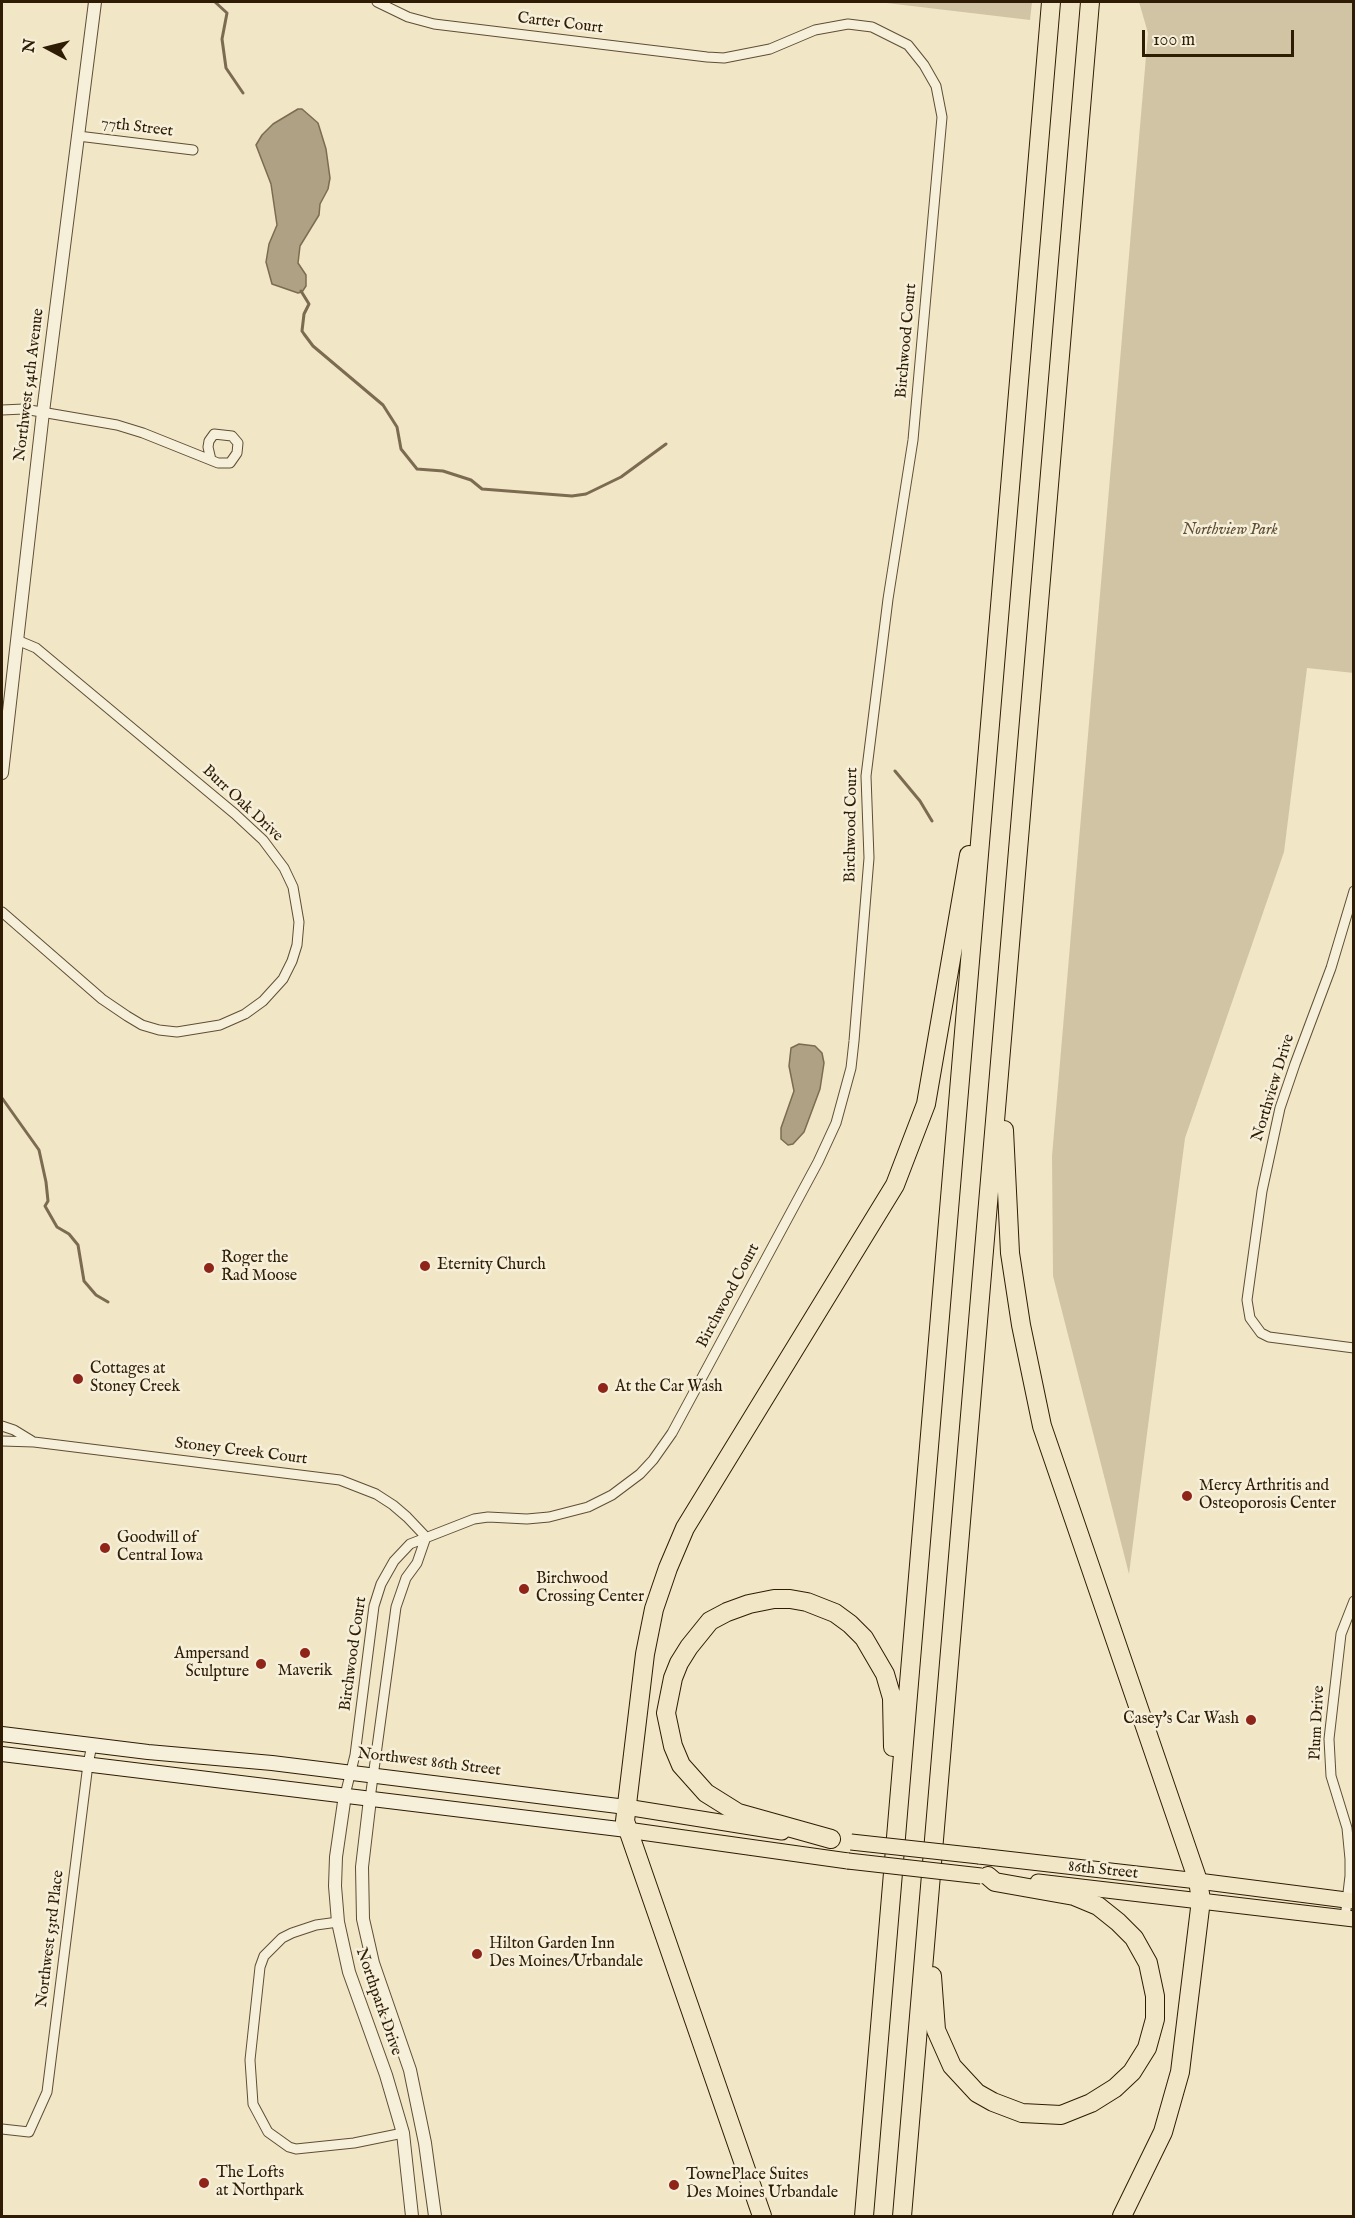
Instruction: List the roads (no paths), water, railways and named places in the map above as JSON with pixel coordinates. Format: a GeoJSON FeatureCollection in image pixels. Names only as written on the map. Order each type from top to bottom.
{"type":"FeatureCollection","features":[{"type":"Feature","properties":{"kind":"highway"},"geometry":{"type":"LineString","coordinates":[[864,2217],[1051,2]]}},
{"type":"Feature","properties":{"kind":"highway"},"geometry":{"type":"LineString","coordinates":[[902,2217],[1090,2]]}},
{"type":"Feature","properties":{"kind":"highway"},"geometry":{"type":"LineString","coordinates":[[762,2217],[638,1854],[627,1830],[626,1807],[645,1654],[654,1609],[685,1528],[895,1185],[926,1104],[989,735]]}},
{"type":"Feature","properties":{"kind":"highway"},"geometry":{"type":"LineString","coordinates":[[1000,1059],[1010,1252],[1021,1325],[1042,1426],[1198,1881],[1201,1900],[1180,2072],[1162,2132],[1122,2217]]}},
{"type":"Feature","properties":{"kind":"highway"},"geometry":{"type":"LineString","coordinates":[[831,1839],[738,1813],[706,1793],[681,1764],[673,1746],[666,1713],[673,1678],[679,1663],[710,1621],[749,1604],[774,1599],[807,1602],[835,1613],[864,1638],[885,1674],[892,1698],[894,1869]]}},
{"type":"Feature","properties":{"kind":"highway"},"geometry":{"type":"LineString","coordinates":[[936,1809],[937,1858],[932,1992],[936,2030],[942,2049],[952,2066],[977,2093],[993,2102],[1022,2113],[1061,2115],[1091,2103],[1115,2088],[1131,2072],[1147,2048],[1155,2019],[1152,1979],[1148,1963],[1134,1938],[1098,1906],[1074,1896],[995,1882],[984,1876]]}},
{"type":"Feature","properties":{"kind":"main road","name":"Northwest 86th Street"},"geometry":{"type":"LineString","coordinates":[[2,1734],[374,1774],[626,1807],[851,1842]]}},
{"type":"Feature","properties":{"kind":"main road"},"geometry":{"type":"LineString","coordinates":[[2,1754],[627,1830]]}},
{"type":"Feature","properties":{"kind":"main road","name":"86th Street"},"geometry":{"type":"LineString","coordinates":[[627,1830],[848,1861],[1201,1900],[1349,1919]]}},
{"type":"Feature","properties":{"kind":"main road","name":"86th Street"},"geometry":{"type":"LineString","coordinates":[[851,1842],[1198,1881],[1350,1901]]}},
{"type":"Feature","properties":{"kind":"street","name":"Northwest 54th Avenue"},"geometry":{"type":"LineString","coordinates":[[2,772],[43,412],[95,2]]}},
{"type":"Feature","properties":{"kind":"street","name":"Carter Court"},"geometry":{"type":"LineString","coordinates":[[377,2],[408,17],[434,24],[707,57]]}},
{"type":"Feature","properties":{"kind":"street","name":"Birchwood Court"},"geometry":{"type":"LineString","coordinates":[[345,1795],[351,1772],[376,1596],[387,1572],[410,1544],[474,1519],[549,1517],[588,1507],[624,1487],[654,1460],[687,1405],[825,1149],[836,1123],[851,1068],[869,858],[866,776],[888,599],[913,440],[942,117],[936,86],[924,65],[908,45],[872,27],[848,24],[815,30],[770,49],[724,58],[707,57]]}},
{"type":"Feature","properties":{"kind":"street","name":"77th Street"},"geometry":{"type":"LineString","coordinates":[[78,136],[194,150]]}},
{"type":"Feature","properties":{"kind":"street"},"geometry":{"type":"LineString","coordinates":[[2,410],[24,409],[117,425],[211,460]]}},
{"type":"Feature","properties":{"kind":"street","name":"Burr Oak Drive"},"geometry":{"type":"LineString","coordinates":[[2,912],[102,999],[142,1025],[177,1032],[220,1025],[245,1014],[263,1001],[283,979],[292,961],[297,945],[299,922],[293,887],[284,868],[263,840],[36,648],[17,640]]}},
{"type":"Feature","properties":{"kind":"street","name":"Northview Drive"},"geometry":{"type":"LineString","coordinates":[[1353,891],[1331,968],[1294,1064],[1280,1108],[1262,1191],[1247,1300],[1250,1318],[1261,1333],[1269,1337],[1353,1348]]}},
{"type":"Feature","properties":{"kind":"street","name":"Stoney Creek Court"},"geometry":{"type":"LineString","coordinates":[[2,1426],[34,1442]]}},
{"type":"Feature","properties":{"kind":"street","name":"Stoney Creek Court"},"geometry":{"type":"LineString","coordinates":[[2,1441],[34,1442],[340,1480],[376,1494],[393,1505],[426,1537]]}},
{"type":"Feature","properties":{"kind":"street","name":"Birchwood Court"},"geometry":{"type":"LineString","coordinates":[[370,1798],[396,1607],[406,1578],[417,1563],[426,1537]]}},
{"type":"Feature","properties":{"kind":"street","name":"Plum Drive"},"geometry":{"type":"LineString","coordinates":[[1349,1919],[1350,1876],[1347,1828],[1331,1776],[1329,1740],[1341,1634],[1353,1601]]}},
{"type":"Feature","properties":{"kind":"street","name":"Northwest 53rd Place"},"geometry":{"type":"LineString","coordinates":[[2,2129],[29,2132],[41,2108],[48,2085],[92,1745]]}},
{"type":"Feature","properties":{"kind":"street","name":"Northpark Drive"},"geometry":{"type":"LineString","coordinates":[[345,1795],[336,1857],[335,1886],[338,1922],[349,1972],[386,2076],[403,2133],[412,2217]]}},
{"type":"Feature","properties":{"kind":"street","name":"Northpark Drive"},"geometry":{"type":"LineString","coordinates":[[370,1798],[362,1867],[363,1919],[373,1963],[410,2070],[425,2143],[435,2217]]}},
{"type":"Feature","properties":{"kind":"street"},"geometry":{"type":"LineString","coordinates":[[338,1922],[316,1925],[282,1938],[264,1956],[260,1967],[250,2060],[253,2104],[268,2132],[289,2147],[296,2149],[354,2143],[403,2133]]}},
{"type":"Feature","properties":{"kind":"waterway"},"geometry":{"type":"LineString","coordinates":[[215,2],[227,13],[222,39],[226,68],[243,93]]}},
{"type":"Feature","properties":{"kind":"waterway"},"geometry":{"type":"LineString","coordinates":[[301,291],[309,304],[304,314],[302,331],[313,346],[383,405],[397,427],[401,449],[417,469],[443,471],[471,480],[482,489],[572,496],[586,494],[621,477],[666,444]]}},
{"type":"Feature","properties":{"kind":"waterway"},"geometry":{"type":"LineString","coordinates":[[895,771],[920,801],[932,821]]}},
{"type":"Feature","properties":{"kind":"waterway"},"geometry":{"type":"LineString","coordinates":[[2,1098],[39,1150],[46,1182],[48,1201],[45,1206],[57,1227],[69,1234],[78,1245],[84,1281],[96,1295],[108,1302]]}},
{"type":"Feature","properties":{"kind":"place","name":"Eternity Church"},"geometry":{"type":"Point","coordinates":[425,1266]}},
{"type":"Feature","properties":{"kind":"place","name":"Roger the Rad Moose"},"geometry":{"type":"Point","coordinates":[209,1268]}},
{"type":"Feature","properties":{"kind":"place","name":"Cottages at Stoney Creek"},"geometry":{"type":"Point","coordinates":[78,1379]}},
{"type":"Feature","properties":{"kind":"place","name":"At the Car Wash"},"geometry":{"type":"Point","coordinates":[603,1388]}},
{"type":"Feature","properties":{"kind":"place","name":"Mercy Arthritis and Osteoporosis Center"},"geometry":{"type":"Point","coordinates":[1187,1496]}},
{"type":"Feature","properties":{"kind":"place","name":"Goodwill of Central Iowa"},"geometry":{"type":"Point","coordinates":[105,1548]}},
{"type":"Feature","properties":{"kind":"place","name":"Birchwood Crossing Center"},"geometry":{"type":"Point","coordinates":[524,1589]}},
{"type":"Feature","properties":{"kind":"place","name":"Maverik"},"geometry":{"type":"Point","coordinates":[305,1653]}},
{"type":"Feature","properties":{"kind":"place","name":"Ampersand Sculpture"},"geometry":{"type":"Point","coordinates":[261,1664]}},
{"type":"Feature","properties":{"kind":"place","name":"Casey's Car Wash"},"geometry":{"type":"Point","coordinates":[1251,1720]}},
{"type":"Feature","properties":{"kind":"place","name":"Hilton Garden Inn Des Moines/Urbandale"},"geometry":{"type":"Point","coordinates":[477,1954]}},
{"type":"Feature","properties":{"kind":"place","name":"The Lofts at Northpark"},"geometry":{"type":"Point","coordinates":[204,2183]}},
{"type":"Feature","properties":{"kind":"place","name":"TownePlace Suites Des Moines Urbandale"},"geometry":{"type":"Point","coordinates":[674,2185]}},
{"type":"Feature","properties":{"kind":"park label","name":"Northview Park"},"geometry":{"type":"Point","coordinates":[1230,531]}}]}
